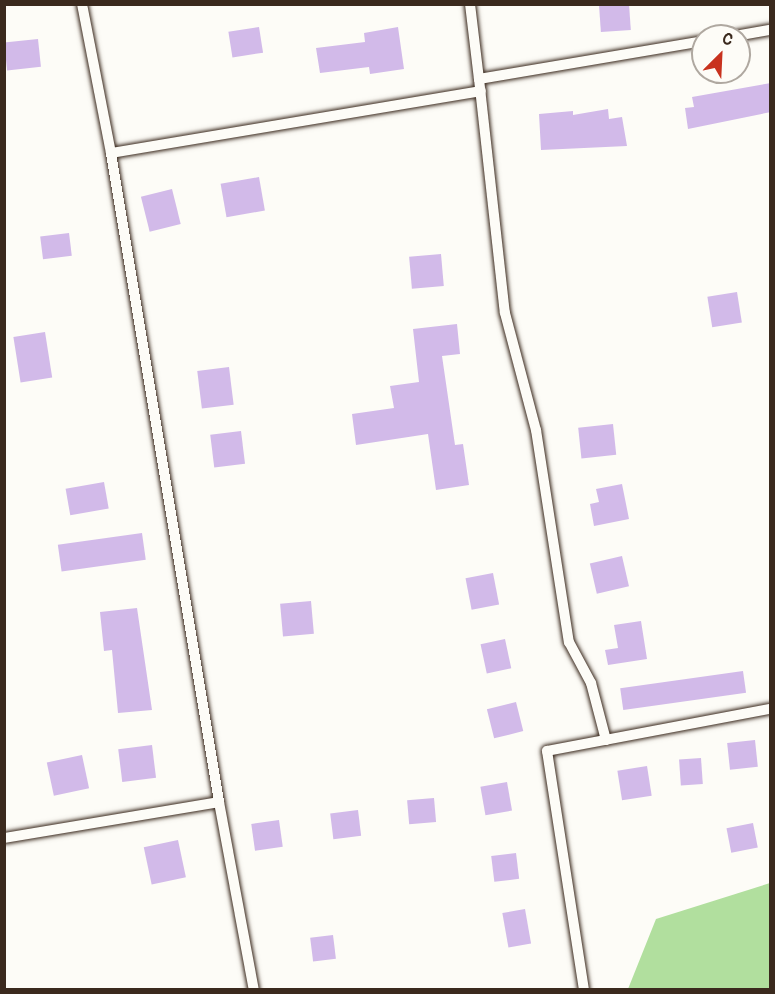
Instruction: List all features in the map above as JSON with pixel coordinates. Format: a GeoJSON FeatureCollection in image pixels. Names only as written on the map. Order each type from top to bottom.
{"type":"FeatureCollection","features":[{"type":"Feature","properties":{"kind":"lane"},"geometry":{"type":"LineString","coordinates":[[82,4],[111,153],[219,802],[255,990]]}},
{"type":"Feature","properties":{"kind":"lane"},"geometry":{"type":"LineString","coordinates":[[470,4],[505,313],[536,430],[569,642],[591,683],[606,740]]}},
{"type":"Feature","properties":{"kind":"lane"},"geometry":{"type":"LineString","coordinates":[[751,33],[771,30]]}},
{"type":"Feature","properties":{"kind":"lane"},"geometry":{"type":"LineString","coordinates":[[479,79],[691,43]]}},
{"type":"Feature","properties":{"kind":"lane"},"geometry":{"type":"LineString","coordinates":[[111,153],[481,91]]}},
{"type":"Feature","properties":{"kind":"lane"},"geometry":{"type":"LineString","coordinates":[[584,990],[546,751],[771,709]]}},
{"type":"Feature","properties":{"kind":"lane"},"geometry":{"type":"LineString","coordinates":[[4,838],[219,802]]}},
{"type":"Feature","properties":{"kind":"green space"},"geometry":{"type":"Polygon","coordinates":[[[770,883],[770,989],[628,989],[656,919],[770,883]]]}},
{"type":"Feature","properties":{"kind":"building"},"geometry":{"type":"Polygon","coordinates":[[[629,4],[631,30],[601,32],[599,6],[629,4]]]}},
{"type":"Feature","properties":{"kind":"building"},"geometry":{"type":"Polygon","coordinates":[[[259,27],[263,53],[232,58],[228,32],[259,27]]]}},
{"type":"Feature","properties":{"kind":"building"},"geometry":{"type":"Polygon","coordinates":[[[398,27],[404,69],[370,74],[369,67],[320,73],[316,48],[365,42],[364,33],[398,27]]]}},
{"type":"Feature","properties":{"kind":"building"},"geometry":{"type":"Polygon","coordinates":[[[38,39],[41,67],[7,70],[4,43],[38,39]]]}},
{"type":"Feature","properties":{"kind":"building"},"geometry":{"type":"Polygon","coordinates":[[[771,83],[771,112],[688,129],[685,108],[694,107],[692,97],[771,83]]]}},
{"type":"Feature","properties":{"kind":"building"},"geometry":{"type":"Polygon","coordinates":[[[608,109],[609,119],[622,117],[627,146],[541,150],[539,114],[573,111],[573,115],[608,109]]]}},
{"type":"Feature","properties":{"kind":"building"},"geometry":{"type":"Polygon","coordinates":[[[259,177],[265,210],[226,217],[221,184],[259,177]]]}},
{"type":"Feature","properties":{"kind":"building"},"geometry":{"type":"Polygon","coordinates":[[[172,189],[181,224],[150,232],[141,197],[172,189]]]}},
{"type":"Feature","properties":{"kind":"building"},"geometry":{"type":"Polygon","coordinates":[[[69,233],[72,256],[43,259],[40,237],[69,233]]]}},
{"type":"Feature","properties":{"kind":"building"},"geometry":{"type":"Polygon","coordinates":[[[441,254],[444,286],[412,289],[409,257],[441,254]]]}},
{"type":"Feature","properties":{"kind":"building"},"geometry":{"type":"Polygon","coordinates":[[[737,292],[742,323],[712,327],[707,297],[737,292]]]}},
{"type":"Feature","properties":{"kind":"building"},"geometry":{"type":"Polygon","coordinates":[[[457,324],[460,354],[442,356],[455,445],[463,444],[469,485],[436,490],[428,434],[356,445],[352,414],[394,408],[390,386],[419,382],[413,329],[457,324]]]}},
{"type":"Feature","properties":{"kind":"building"},"geometry":{"type":"Polygon","coordinates":[[[45,332],[52,377],[21,382],[13,337],[45,332]]]}},
{"type":"Feature","properties":{"kind":"building"},"geometry":{"type":"Polygon","coordinates":[[[229,367],[234,405],[202,409],[197,371],[229,367]]]}},
{"type":"Feature","properties":{"kind":"building"},"geometry":{"type":"Polygon","coordinates":[[[613,424],[616,455],[581,458],[578,428],[613,424]]]}},
{"type":"Feature","properties":{"kind":"building"},"geometry":{"type":"Polygon","coordinates":[[[241,431],[245,464],[214,468],[210,435],[241,431]]]}},
{"type":"Feature","properties":{"kind":"building"},"geometry":{"type":"Polygon","coordinates":[[[104,482],[109,509],[70,515],[66,489],[104,482]]]}},
{"type":"Feature","properties":{"kind":"building"},"geometry":{"type":"Polygon","coordinates":[[[622,484],[629,519],[594,526],[590,504],[599,502],[596,489],[622,484]]]}},
{"type":"Feature","properties":{"kind":"building"},"geometry":{"type":"Polygon","coordinates":[[[142,533],[146,560],[62,572],[58,545],[142,533]]]}},
{"type":"Feature","properties":{"kind":"building"},"geometry":{"type":"Polygon","coordinates":[[[622,556],[629,586],[597,594],[590,563],[622,556]]]}},
{"type":"Feature","properties":{"kind":"building"},"geometry":{"type":"Polygon","coordinates":[[[493,573],[499,604],[472,610],[466,578],[493,573]]]}},
{"type":"Feature","properties":{"kind":"building"},"geometry":{"type":"Polygon","coordinates":[[[311,601],[314,634],[283,637],[280,604],[311,601]]]}},
{"type":"Feature","properties":{"kind":"building"},"geometry":{"type":"Polygon","coordinates":[[[137,608],[152,710],[118,713],[112,650],[104,651],[100,612],[137,608]]]}},
{"type":"Feature","properties":{"kind":"building"},"geometry":{"type":"Polygon","coordinates":[[[641,621],[647,659],[608,665],[605,650],[618,648],[614,625],[641,621]]]}},
{"type":"Feature","properties":{"kind":"building"},"geometry":{"type":"Polygon","coordinates":[[[505,639],[511,668],[487,674],[481,644],[505,639]]]}},
{"type":"Feature","properties":{"kind":"building"},"geometry":{"type":"Polygon","coordinates":[[[743,671],[746,693],[623,710],[620,688],[743,671]]]}},
{"type":"Feature","properties":{"kind":"building"},"geometry":{"type":"Polygon","coordinates":[[[516,702],[523,731],[494,738],[487,709],[516,702]]]}},
{"type":"Feature","properties":{"kind":"building"},"geometry":{"type":"Polygon","coordinates":[[[755,740],[758,767],[730,770],[727,743],[755,740]]]}},
{"type":"Feature","properties":{"kind":"building"},"geometry":{"type":"Polygon","coordinates":[[[152,745],[156,778],[122,782],[118,749],[152,745]]]}},
{"type":"Feature","properties":{"kind":"building"},"geometry":{"type":"Polygon","coordinates":[[[82,755],[89,788],[54,796],[47,762],[82,755]]]}},
{"type":"Feature","properties":{"kind":"building"},"geometry":{"type":"Polygon","coordinates":[[[701,758],[703,784],[681,785],[679,760],[701,758]]]}},
{"type":"Feature","properties":{"kind":"building"},"geometry":{"type":"Polygon","coordinates":[[[647,766],[652,796],[622,800],[617,771],[647,766]]]}},
{"type":"Feature","properties":{"kind":"building"},"geometry":{"type":"Polygon","coordinates":[[[507,782],[512,811],[485,815],[480,787],[507,782]]]}},
{"type":"Feature","properties":{"kind":"building"},"geometry":{"type":"Polygon","coordinates":[[[434,798],[436,822],[409,824],[407,800],[434,798]]]}},
{"type":"Feature","properties":{"kind":"building"},"geometry":{"type":"Polygon","coordinates":[[[358,810],[361,836],[333,839],[330,813],[358,810]]]}},
{"type":"Feature","properties":{"kind":"building"},"geometry":{"type":"Polygon","coordinates":[[[279,820],[283,847],[255,851],[251,824],[279,820]]]}},
{"type":"Feature","properties":{"kind":"building"},"geometry":{"type":"Polygon","coordinates":[[[753,823],[758,848],[731,853],[726,828],[753,823]]]}},
{"type":"Feature","properties":{"kind":"building"},"geometry":{"type":"Polygon","coordinates":[[[178,840],[186,877],[152,884],[144,847],[178,840]]]}},
{"type":"Feature","properties":{"kind":"building"},"geometry":{"type":"Polygon","coordinates":[[[516,853],[519,879],[494,882],[491,856],[516,853]]]}},
{"type":"Feature","properties":{"kind":"building"},"geometry":{"type":"Polygon","coordinates":[[[525,909],[531,943],[508,947],[502,913],[525,909]]]}},
{"type":"Feature","properties":{"kind":"building"},"geometry":{"type":"Polygon","coordinates":[[[333,935],[336,959],[313,962],[310,938],[333,935]]]}}]}
